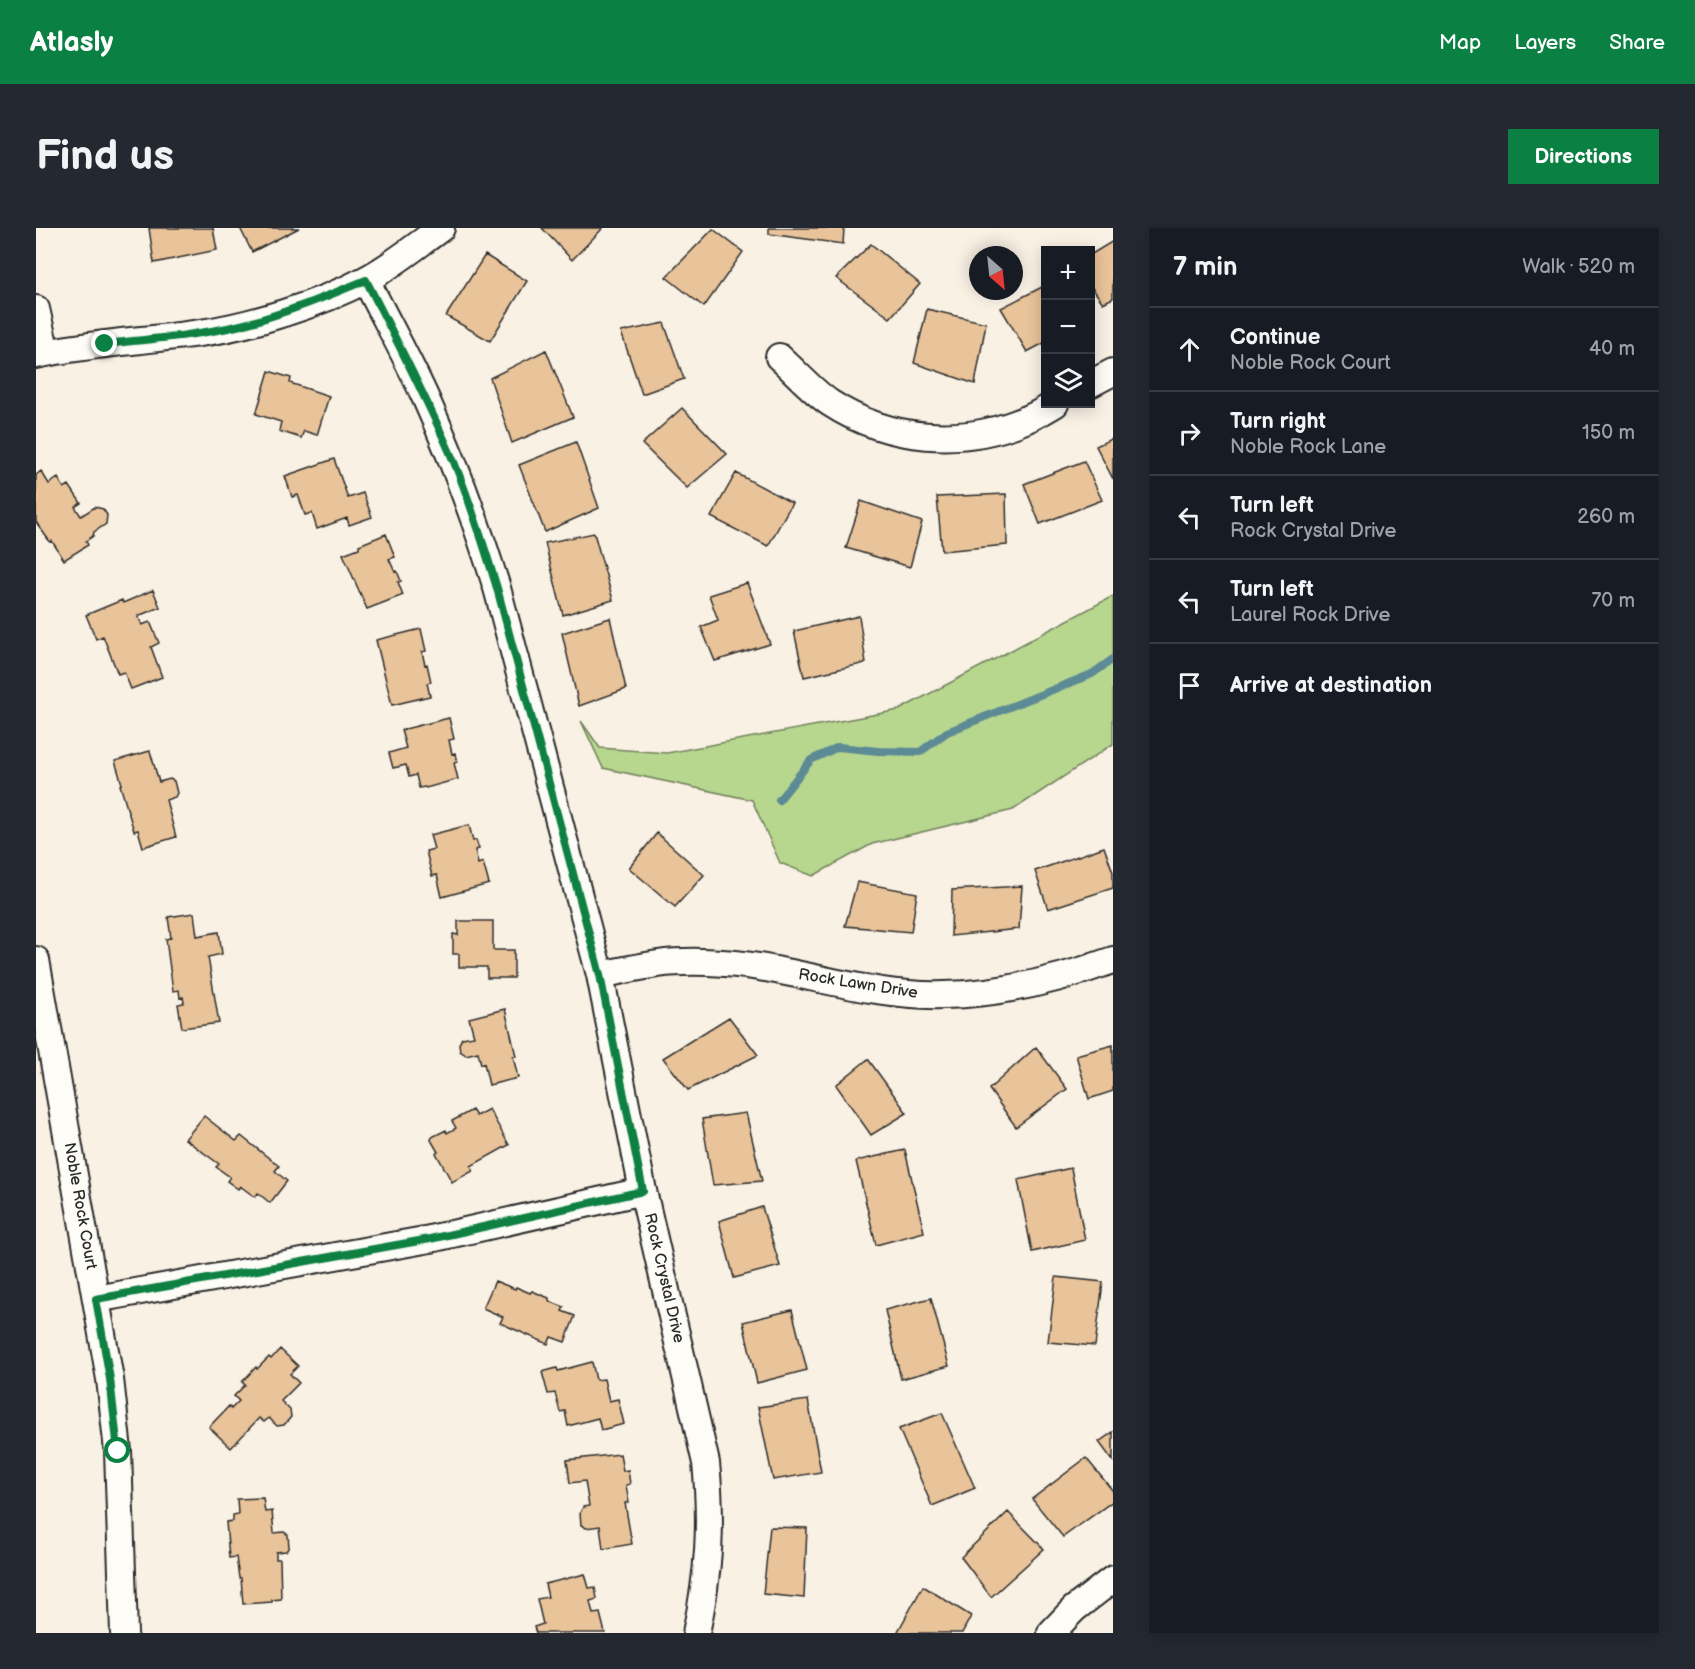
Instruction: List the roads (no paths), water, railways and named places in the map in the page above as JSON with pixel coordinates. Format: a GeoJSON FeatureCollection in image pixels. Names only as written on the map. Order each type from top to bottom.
{"type":"FeatureCollection","features":[{"type":"Feature","properties":{"kind":"street"},"geometry":{"type":"LineString","coordinates":[[36,309],[41,354],[202,333],[241,325],[301,307],[366,280],[441,228]]}},
{"type":"Feature","properties":{"kind":"street","name":"Rock Crystal Drive"},"geometry":{"type":"LineString","coordinates":[[366,280],[425,397],[454,463],[479,531],[497,588],[600,975],[643,1191],[706,1463],[710,1502],[710,1540],[705,1591],[696,1633]]}},
{"type":"Feature","properties":{"kind":"street"},"geometry":{"type":"LineString","coordinates":[[779,357],[828,402],[858,420],[876,427],[919,436],[961,436],[987,432],[1027,419],[1048,408]]}},
{"type":"Feature","properties":{"kind":"street"},"geometry":{"type":"LineString","coordinates":[[1095,381],[1113,372]]}},
{"type":"Feature","properties":{"kind":"street","name":"Noble Rock Court"},"geometry":{"type":"LineString","coordinates":[[36,960],[110,1379],[118,1451],[124,1633]]}},
{"type":"Feature","properties":{"kind":"street","name":"Rock Lawn Drive"},"geometry":{"type":"LineString","coordinates":[[600,975],[659,964],[686,962],[756,966],[875,990],[944,995],[1011,989],[1083,971],[1113,960]]}},
{"type":"Feature","properties":{"kind":"street"},"geometry":{"type":"LineString","coordinates":[[96,1299],[430,1239],[643,1191]]}},
{"type":"Feature","properties":{"kind":"street"},"geometry":{"type":"LineString","coordinates":[[1051,1633],[1074,1609],[1113,1579]]}},
{"type":"Feature","properties":{"kind":"waterway"},"geometry":{"type":"LineString","coordinates":[[779,800],[811,760],[838,747],[920,752],[947,732],[1092,674],[1113,659]]}}]}
